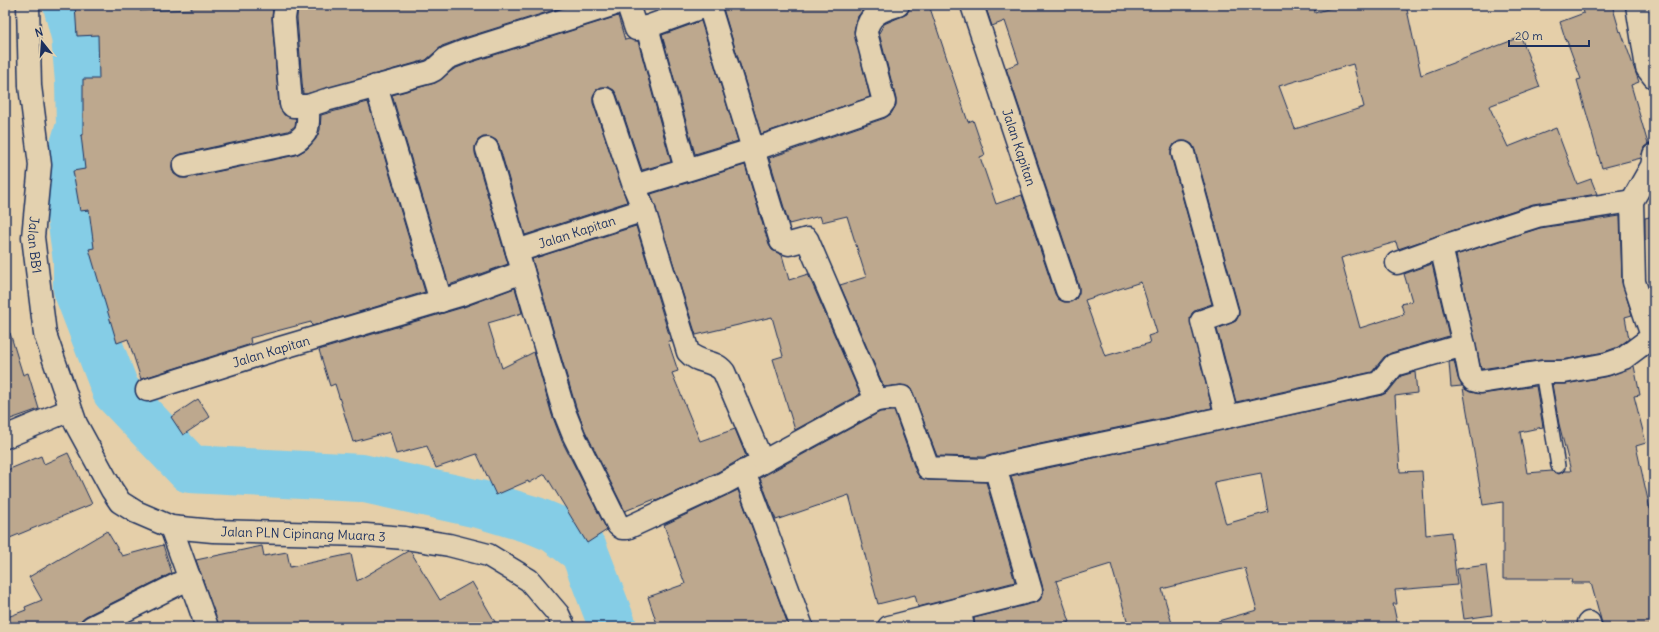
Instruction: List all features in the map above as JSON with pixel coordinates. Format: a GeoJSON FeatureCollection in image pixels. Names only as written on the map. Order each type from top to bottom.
{"type":"FeatureCollection","features":[{"type":"Feature","properties":{"kind":"street","name":"Jalan BB1"},"geometry":{"type":"LineString","coordinates":[[28,5],[30,86],[40,165],[33,237],[45,334],[70,410]]}},
{"type":"Feature","properties":{"kind":"street"},"geometry":{"type":"LineString","coordinates":[[286,5],[284,18],[291,104],[293,106],[308,106],[430,72],[447,58],[465,51],[612,5]]}},
{"type":"Feature","properties":{"kind":"street"},"geometry":{"type":"LineString","coordinates":[[628,5],[636,29],[647,27],[708,5],[781,241],[788,244],[807,239],[876,400]]}},
{"type":"Feature","properties":{"kind":"street"},"geometry":{"type":"LineString","coordinates":[[634,186],[752,150],[881,106],[884,102],[866,34],[867,26],[878,11],[898,5]]}},
{"type":"Feature","properties":{"kind":"street","name":"Jalan Kapitan"},"geometry":{"type":"LineString","coordinates":[[972,5],[1067,290]]}},
{"type":"Feature","properties":{"kind":"street"},"geometry":{"type":"LineString","coordinates":[[1637,5],[1647,68],[1654,77]]}},
{"type":"Feature","properties":{"kind":"street"},"geometry":{"type":"LineString","coordinates":[[647,27],[686,169]]}},
{"type":"Feature","properties":{"kind":"street"},"geometry":{"type":"LineString","coordinates":[[376,86],[441,301]]}},
{"type":"Feature","properties":{"kind":"street"},"geometry":{"type":"LineString","coordinates":[[605,99],[634,186],[644,210],[688,352],[698,360],[712,362],[719,366],[724,372],[802,627]]}},
{"type":"Feature","properties":{"kind":"street"},"geometry":{"type":"LineString","coordinates":[[184,166],[294,143],[303,137],[308,130],[308,106]]}},
{"type":"Feature","properties":{"kind":"street"},"geometry":{"type":"LineString","coordinates":[[487,150],[564,411],[574,436],[618,526],[622,528],[628,528],[753,466],[876,400],[902,397],[928,468],[985,470],[1379,383],[1394,364],[1464,345]]}},
{"type":"Feature","properties":{"kind":"street"},"geometry":{"type":"LineString","coordinates":[[1183,153],[1227,312],[1202,321],[1227,417]]}},
{"type":"Feature","properties":{"kind":"street"},"geometry":{"type":"LineString","coordinates":[[1441,246],[1470,376],[1473,380],[1480,382],[1542,372],[1564,372],[1607,364],[1624,358],[1653,340],[1634,282],[1632,201],[1652,166],[1654,154]]}},
{"type":"Feature","properties":{"kind":"street"},"geometry":{"type":"LineString","coordinates":[[1397,263],[1441,246],[1537,216],[1632,201]]}},
{"type":"Feature","properties":{"kind":"street","name":"Jalan Kapitan"},"geometry":{"type":"LineString","coordinates":[[517,251],[644,210]]}},
{"type":"Feature","properties":{"kind":"street","name":"Jalan Kapitan"},"geometry":{"type":"LineString","coordinates":[[147,390],[277,349],[441,301],[523,272]]}},
{"type":"Feature","properties":{"kind":"street"},"geometry":{"type":"LineString","coordinates":[[5,437],[70,410]]}},
{"type":"Feature","properties":{"kind":"street","name":"Jalan PLN Cipinang Muara 3"},"geometry":{"type":"LineString","coordinates":[[70,410],[112,490],[120,502],[136,512],[171,527],[213,531],[397,538],[448,545],[481,553],[494,558],[529,580],[558,614],[564,627]]}},
{"type":"Feature","properties":{"kind":"street"},"geometry":{"type":"LineString","coordinates":[[889,627],[961,618],[1031,591],[995,467]]}},
{"type":"Feature","properties":{"kind":"street"},"geometry":{"type":"LineString","coordinates":[[171,527],[207,627]]}},
{"type":"Feature","properties":{"kind":"street"},"geometry":{"type":"LineString","coordinates":[[92,627],[190,578]]}},
{"type":"Feature","properties":{"kind":"lane"},"geometry":{"type":"LineString","coordinates":[[1542,372],[1558,466]]}},
{"type":"Feature","properties":{"kind":"building"},"geometry":{"type":"Polygon","coordinates":[[[75,5],[140,7],[140,11],[192,9],[191,5],[273,5],[272,19],[279,105],[284,115],[296,118],[295,126],[288,131],[181,154],[175,157],[172,162],[174,174],[180,178],[187,178],[296,155],[307,149],[316,139],[320,130],[321,115],[368,102],[425,292],[312,326],[311,322],[250,338],[251,344],[141,379],[128,339],[117,343],[89,249],[94,248],[89,210],[80,211],[73,171],[85,169],[81,135],[83,135],[83,79],[99,79],[98,35],[77,36],[75,5]]]}},
{"type":"Feature","properties":{"kind":"building"},"geometry":{"type":"Polygon","coordinates":[[[298,5],[570,5],[442,46],[426,60],[303,94],[297,18],[298,5]]]}},
{"type":"Feature","properties":{"kind":"building"},"geometry":{"type":"Polygon","coordinates":[[[722,5],[868,5],[858,16],[854,31],[870,97],[761,134],[722,5]]]}},
{"type":"Feature","properties":{"kind":"building"},"geometry":{"type":"Polygon","coordinates":[[[910,5],[929,5],[968,122],[973,120],[985,155],[980,157],[996,204],[1022,195],[1055,294],[1058,299],[1064,302],[1071,302],[1076,299],[1079,293],[1079,286],[1006,68],[1019,63],[1005,21],[992,26],[985,5],[1314,5],[1315,13],[1340,5],[1382,5],[1383,10],[1406,5],[1421,75],[1521,37],[1540,87],[1489,106],[1508,147],[1556,128],[1577,184],[1591,179],[1597,194],[1533,204],[1398,249],[1396,242],[1341,258],[1360,328],[1404,314],[1401,304],[1412,301],[1404,274],[1432,264],[1449,336],[1391,353],[1384,357],[1372,372],[1236,402],[1217,329],[1236,321],[1239,315],[1239,309],[1195,150],[1192,144],[1186,141],[1179,141],[1174,144],[1171,150],[1171,156],[1212,304],[1197,309],[1192,313],[1190,318],[1212,408],[984,457],[937,456],[911,388],[901,385],[884,387],[840,285],[866,277],[847,216],[822,222],[820,216],[789,224],[769,158],[885,118],[891,114],[896,105],[896,99],[879,33],[884,24],[907,14],[910,5]],[[1353,64],[1279,86],[1295,129],[1364,107],[1353,64]],[[1141,282],[1085,300],[1105,356],[1150,343],[1148,336],[1157,333],[1141,282]]]}},
{"type":"Feature","properties":{"kind":"building"},"geometry":{"type":"Polygon","coordinates":[[[1582,5],[1612,5],[1620,32],[1621,31],[1639,82],[1631,85],[1648,144],[1644,147],[1641,158],[1602,168],[1577,80],[1581,79],[1560,22],[1584,13],[1582,5]]]}},
{"type":"Feature","properties":{"kind":"building"},"geometry":{"type":"Polygon","coordinates":[[[618,16],[625,40],[629,39],[638,41],[671,162],[642,170],[617,95],[614,90],[608,87],[601,87],[596,90],[593,96],[593,103],[627,202],[525,235],[499,145],[496,140],[490,137],[483,137],[478,140],[475,146],[475,153],[508,264],[449,285],[392,95],[435,83],[454,69],[469,63],[618,16]]]}},
{"type":"Feature","properties":{"kind":"building"},"geometry":{"type":"Polygon","coordinates":[[[701,21],[738,141],[695,154],[662,35],[701,21]]]}},
{"type":"Feature","properties":{"kind":"building"},"geometry":{"type":"Polygon","coordinates":[[[745,165],[769,245],[772,250],[782,255],[789,280],[808,274],[860,394],[795,430],[773,359],[783,356],[772,317],[696,335],[651,194],[745,165]]]}},
{"type":"Feature","properties":{"kind":"building"},"geometry":{"type":"Polygon","coordinates":[[[1620,216],[1622,282],[1632,315],[1625,317],[1629,339],[1618,347],[1604,352],[1563,360],[1540,360],[1481,369],[1456,255],[1540,228],[1620,216]]]}},
{"type":"Feature","properties":{"kind":"building"},"geometry":{"type":"Polygon","coordinates":[[[1654,216],[1654,238],[1645,240],[1645,218],[1654,216]]]}},
{"type":"Feature","properties":{"kind":"building"},"geometry":{"type":"Polygon","coordinates":[[[636,226],[671,341],[668,341],[678,371],[672,373],[700,441],[735,429],[746,456],[718,472],[656,501],[655,499],[625,511],[585,431],[576,407],[532,259],[636,226]]]}},
{"type":"Feature","properties":{"kind":"building"},"geometry":{"type":"Polygon","coordinates":[[[515,288],[522,313],[488,323],[502,368],[534,352],[552,415],[562,441],[607,530],[587,543],[545,474],[529,483],[528,481],[496,495],[477,454],[436,468],[427,446],[396,454],[390,432],[353,442],[335,384],[330,386],[319,350],[464,307],[515,288]]]}},
{"type":"Feature","properties":{"kind":"building"},"geometry":{"type":"Polygon","coordinates":[[[10,333],[23,375],[28,373],[39,409],[5,421],[5,334],[10,333]]]}},
{"type":"Feature","properties":{"kind":"building"},"geometry":{"type":"Polygon","coordinates":[[[1454,361],[1458,378],[1462,386],[1451,387],[1449,362],[1454,361]]]}},
{"type":"Feature","properties":{"kind":"building"},"geometry":{"type":"Polygon","coordinates":[[[1634,366],[1640,395],[1634,396],[1646,443],[1636,446],[1650,509],[1653,509],[1654,627],[1603,627],[1591,583],[1571,583],[1572,579],[1503,579],[1503,502],[1483,505],[1463,388],[1470,392],[1482,394],[1536,386],[1543,427],[1520,432],[1527,473],[1552,471],[1559,474],[1564,471],[1571,471],[1559,424],[1552,384],[1566,384],[1609,376],[1634,366]]]}},
{"type":"Feature","properties":{"kind":"building"},"geometry":{"type":"Polygon","coordinates":[[[1415,372],[1417,393],[1395,396],[1400,472],[1422,471],[1426,535],[1451,532],[1457,585],[1395,590],[1397,604],[1393,604],[1398,627],[1219,627],[1218,621],[1257,610],[1245,568],[1162,589],[1173,627],[1129,627],[1111,564],[1056,581],[1070,622],[1054,627],[975,627],[974,618],[1034,603],[1040,600],[1043,594],[1043,588],[1011,476],[1382,395],[1389,391],[1401,376],[1415,372]],[[1261,473],[1214,482],[1226,524],[1268,512],[1261,473]]]}},
{"type":"Feature","properties":{"kind":"building"},"geometry":{"type":"Polygon","coordinates":[[[198,399],[210,417],[183,435],[171,417],[198,399]]]}},
{"type":"Feature","properties":{"kind":"building"},"geometry":{"type":"Polygon","coordinates":[[[894,411],[916,472],[920,478],[928,480],[986,482],[1015,582],[918,607],[915,595],[878,604],[849,495],[776,520],[760,478],[880,412],[894,411]]]}},
{"type":"Feature","properties":{"kind":"building"},"geometry":{"type":"Polygon","coordinates":[[[68,453],[92,504],[5,540],[5,471],[41,456],[44,464],[68,453]]]}},
{"type":"Feature","properties":{"kind":"building"},"geometry":{"type":"Polygon","coordinates":[[[738,490],[789,627],[658,627],[648,597],[685,584],[664,525],[738,490]]]}},
{"type":"Feature","properties":{"kind":"building"},"geometry":{"type":"Polygon","coordinates":[[[107,531],[122,556],[163,545],[172,573],[86,616],[81,620],[80,627],[5,627],[5,618],[26,610],[25,607],[42,600],[29,577],[107,531]]]}},
{"type":"Feature","properties":{"kind":"building"},"geometry":{"type":"Polygon","coordinates":[[[262,546],[264,556],[287,552],[290,567],[351,554],[357,581],[408,551],[411,552],[440,600],[472,582],[498,627],[219,627],[196,560],[262,546]]]}},
{"type":"Feature","properties":{"kind":"building"},"geometry":{"type":"Polygon","coordinates":[[[1486,565],[1492,615],[1464,619],[1457,569],[1486,565]]]}},
{"type":"Feature","properties":{"kind":"waterway"},"geometry":{"type":"LineString","coordinates":[[67,5],[75,36],[79,82],[80,126],[65,174],[77,260],[77,289],[116,391],[190,469],[361,478],[483,505],[536,521],[555,529],[584,551],[613,627]]}}]}
